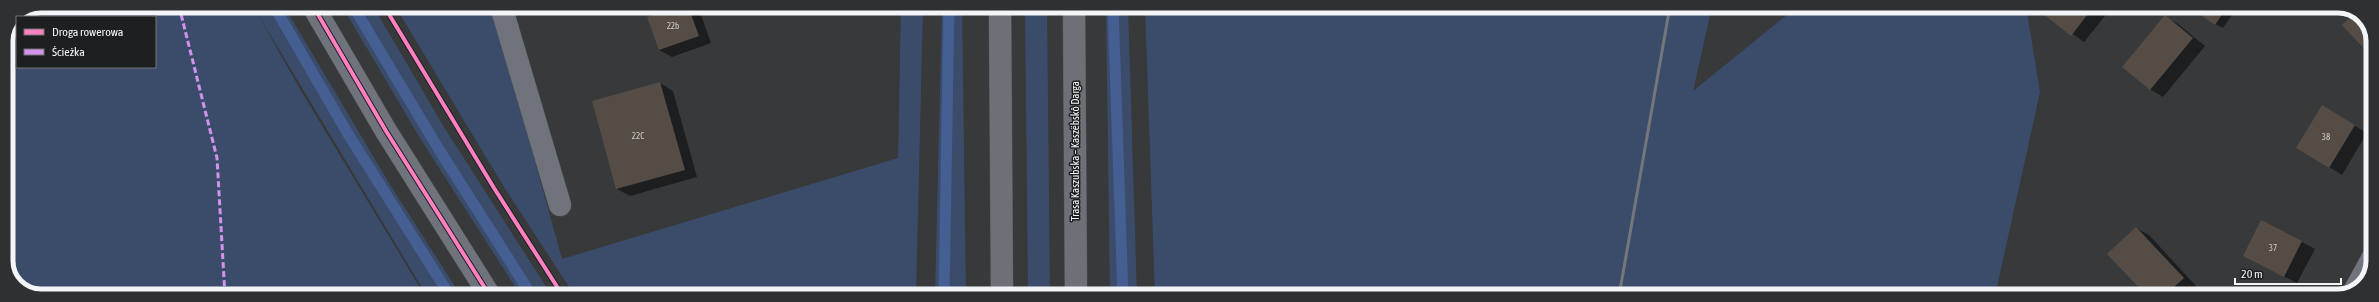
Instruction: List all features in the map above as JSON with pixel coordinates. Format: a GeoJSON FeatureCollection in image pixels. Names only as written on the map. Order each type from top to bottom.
{"type":"FeatureCollection","features":[{"type":"Feature","properties":{"kind":"highway"},"geometry":{"type":"LineString","coordinates":[[1000,13],[1002,289]]}},
{"type":"Feature","properties":{"kind":"highway","name":"Trasa Kaszubska – Kaszëbskô Darga"},"geometry":{"type":"LineString","coordinates":[[1074,13],[1076,289]]}},
{"type":"Feature","properties":{"kind":"street"},"geometry":{"type":"LineString","coordinates":[[317,13],[386,131],[486,289]]}},
{"type":"Feature","properties":{"kind":"street"},"geometry":{"type":"LineString","coordinates":[[503,13],[560,205]]}},
{"type":"Feature","properties":{"kind":"shaded area"},"geometry":{"type":"Polygon","coordinates":[[[41,13],[257,13],[301,91],[421,289],[37,289],[32,288],[22,282],[18,277],[13,263],[13,41],[16,28],[16,68],[156,68],[156,16],[28,16],[41,13]]]}},
{"type":"Feature","properties":{"kind":"shaded area"},"geometry":{"type":"Polygon","coordinates":[[[257,13],[288,13],[389,183],[457,289],[423,289],[257,13]]]}},
{"type":"Feature","properties":{"kind":"shaded area"},"geometry":{"type":"Polygon","coordinates":[[[346,13],[377,13],[444,127],[548,289],[517,289],[420,138],[346,13]]]}},
{"type":"Feature","properties":{"kind":"shaded area"},"geometry":{"type":"Polygon","coordinates":[[[399,13],[494,13],[562,259],[898,158],[901,13],[923,13],[916,289],[570,289],[504,187],[399,13]]]}},
{"type":"Feature","properties":{"kind":"shaded area"},"geometry":{"type":"Polygon","coordinates":[[[942,13],[962,13],[966,289],[935,289],[942,13]]]}},
{"type":"Feature","properties":{"kind":"shaded area"},"geometry":{"type":"Polygon","coordinates":[[[1025,13],[1047,13],[1050,289],[1028,289],[1025,13]]]}},
{"type":"Feature","properties":{"kind":"shaded area"},"geometry":{"type":"Polygon","coordinates":[[[1106,13],[1128,13],[1137,289],[1110,289],[1106,13]]]}},
{"type":"Feature","properties":{"kind":"shaded area"},"geometry":{"type":"Polygon","coordinates":[[[1145,13],[1710,13],[1693,91],[1789,13],[2027,13],[2040,92],[1997,289],[1155,289],[1145,13]]]}},
{"type":"Feature","properties":{"kind":"building"},"geometry":{"type":"Polygon","coordinates":[[[658,13],[691,13],[699,36],[659,50],[647,17],[658,13]]]}},
{"type":"Feature","properties":{"kind":"building"},"geometry":{"type":"Polygon","coordinates":[[[2042,13],[2089,13],[2071,36],[2042,13]]]}},
{"type":"Feature","properties":{"kind":"building"},"geometry":{"type":"Polygon","coordinates":[[[2198,13],[2223,13],[2215,25],[2198,13]]]}},
{"type":"Feature","properties":{"kind":"building"},"geometry":{"type":"Polygon","coordinates":[[[2165,15],[2193,38],[2150,90],[2122,67],[2165,15]]]}},
{"type":"Feature","properties":{"kind":"building"},"geometry":{"type":"Polygon","coordinates":[[[2352,17],[2358,21],[2365,33],[2366,51],[2342,25],[2352,17]]]}},
{"type":"Feature","properties":{"kind":"building"},"geometry":{"type":"Polygon","coordinates":[[[660,82],[685,170],[616,189],[592,101],[660,82]]]}},
{"type":"Feature","properties":{"kind":"building"},"geometry":{"type":"Polygon","coordinates":[[[2322,105],[2355,125],[2329,168],[2296,148],[2322,105]]]}},
{"type":"Feature","properties":{"kind":"building"},"geometry":{"type":"Polygon","coordinates":[[[2261,220],[2302,241],[2284,277],[2243,256],[2261,220]]]}},
{"type":"Feature","properties":{"kind":"building"},"geometry":{"type":"Polygon","coordinates":[[[2136,227],[2184,278],[2172,289],[2140,289],[2107,254],[2136,227]]]}},
{"type":"Feature","properties":{"kind":"waterway"},"geometry":{"type":"LineString","coordinates":[[278,13],[348,134],[446,289]]}},
{"type":"Feature","properties":{"kind":"waterway"},"geometry":{"type":"LineString","coordinates":[[357,13],[438,148],[528,289]]}},
{"type":"Feature","properties":{"kind":"waterway"},"geometry":{"type":"LineString","coordinates":[[944,289],[949,13]]}},
{"type":"Feature","properties":{"kind":"waterway"},"geometry":{"type":"LineString","coordinates":[[1113,13],[1123,289]]}},
{"type":"Feature","properties":{"kind":"railway"},"geometry":{"type":"LineString","coordinates":[[1620,289],[1669,13]]}},
{"type":"Feature","properties":{"kind":"marked path"},"geometry":{"type":"LineString","coordinates":[[181,13],[217,158],[225,289]]}},
{"type":"Feature","properties":{"kind":"cycle path"},"geometry":{"type":"LineString","coordinates":[[317,13],[386,131],[486,289]]}},
{"type":"Feature","properties":{"kind":"cycle path"},"geometry":{"type":"LineString","coordinates":[[388,13],[494,188],[559,289]]}}]}
